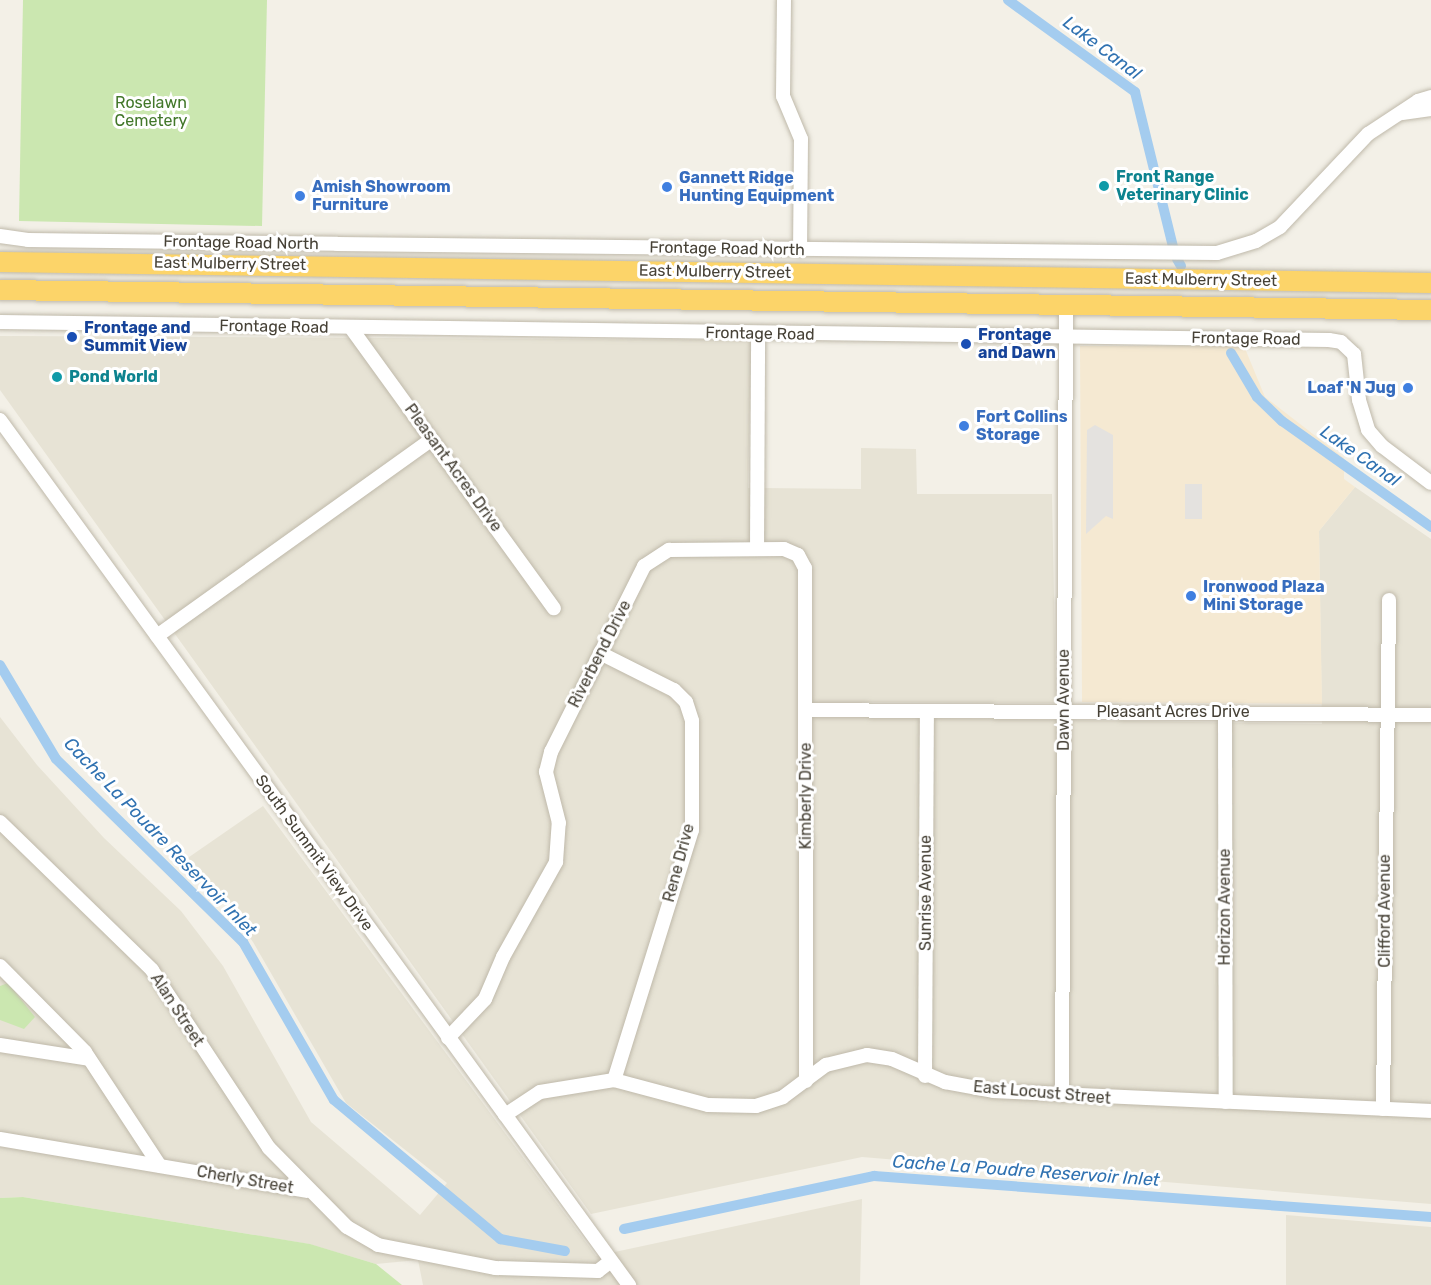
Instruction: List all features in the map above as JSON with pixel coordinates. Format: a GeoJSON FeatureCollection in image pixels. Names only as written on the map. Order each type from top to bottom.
{"type":"FeatureCollection","features":[{"type":"Feature","properties":{"kind":"highway","name":"East Mulberry Street"},"geometry":{"type":"LineString","coordinates":[[0,262],[1431,283]]}},
{"type":"Feature","properties":{"kind":"highway"},"geometry":{"type":"LineString","coordinates":[[1326,282],[1371,272],[1431,272]]}},
{"type":"Feature","properties":{"kind":"highway","name":"East Mulberry Street"},"geometry":{"type":"LineString","coordinates":[[0,290],[1431,310]]}},
{"type":"Feature","properties":{"kind":"street"},"geometry":{"type":"LineString","coordinates":[[784,0],[783,96],[801,139],[800,250]]}},
{"type":"Feature","properties":{"kind":"street","name":"Frontage Road North"},"geometry":{"type":"LineString","coordinates":[[0,236],[51,240],[1196,254],[1237,249],[1256,241],[1292,216],[1368,134],[1431,97]]}},
{"type":"Feature","properties":{"kind":"street"},"geometry":{"type":"LineString","coordinates":[[1402,113],[1431,109]]}},
{"type":"Feature","properties":{"kind":"street"},"geometry":{"type":"LineString","coordinates":[[1066,252],[1066,278]]}},
{"type":"Feature","properties":{"kind":"street","name":"Dawn Avenue"},"geometry":{"type":"LineString","coordinates":[[1062,1095],[1066,305]]}},
{"type":"Feature","properties":{"kind":"street","name":"Frontage Road"},"geometry":{"type":"LineString","coordinates":[[0,322],[1341,342],[1357,362],[1359,400],[1368,430],[1382,446],[1431,483]]}},
{"type":"Feature","properties":{"kind":"street","name":"Pleasant Acres Drive"},"geometry":{"type":"LineString","coordinates":[[351,328],[554,608]]}},
{"type":"Feature","properties":{"kind":"street"},"geometry":{"type":"LineString","coordinates":[[757,549],[758,334]]}},
{"type":"Feature","properties":{"kind":"street","name":"South Summit View Drive"},"geometry":{"type":"LineString","coordinates":[[0,420],[629,1285]]}},
{"type":"Feature","properties":{"kind":"street"},"geometry":{"type":"LineString","coordinates":[[157,636],[432,439]]}},
{"type":"Feature","properties":{"kind":"street","name":"Riverbend Drive"},"geometry":{"type":"LineString","coordinates":[[448,1038],[485,999],[503,957],[556,862],[559,822],[547,785],[547,764],[600,653],[651,559],[669,550],[757,549]]}},
{"type":"Feature","properties":{"kind":"street","name":"Kimberly Drive"},"geometry":{"type":"LineString","coordinates":[[757,549],[792,551],[806,568],[806,1081]]}},
{"type":"Feature","properties":{"kind":"street","name":"Clifford Avenue"},"geometry":{"type":"LineString","coordinates":[[1383,1109],[1389,600]]}},
{"type":"Feature","properties":{"kind":"street","name":"Rene Drive"},"geometry":{"type":"LineString","coordinates":[[600,653],[674,690],[686,702],[692,721],[692,830],[614,1080]]}},
{"type":"Feature","properties":{"kind":"street","name":"Pleasant Acres Drive"},"geometry":{"type":"LineString","coordinates":[[806,710],[1431,715]]}},
{"type":"Feature","properties":{"kind":"street","name":"Sunrise Avenue"},"geometry":{"type":"LineString","coordinates":[[925,1076],[927,711]]}},
{"type":"Feature","properties":{"kind":"street","name":"Horizon Avenue"},"geometry":{"type":"LineString","coordinates":[[1225,712],[1226,1101]]}},
{"type":"Feature","properties":{"kind":"street","name":"Alan Street"},"geometry":{"type":"LineString","coordinates":[[0,822],[152,970],[269,1148],[307,1191]]}},
{"type":"Feature","properties":{"kind":"street"},"geometry":{"type":"LineString","coordinates":[[0,966],[68,1033],[89,1059],[160,1166]]}},
{"type":"Feature","properties":{"kind":"street"},"geometry":{"type":"LineString","coordinates":[[0,1045],[89,1059]]}},
{"type":"Feature","properties":{"kind":"street","name":"East Locust Street"},"geometry":{"type":"LineString","coordinates":[[505,1115],[540,1092],[614,1080],[727,1108],[768,1103],[839,1059],[867,1055],[892,1059],[925,1076],[969,1088],[1062,1095],[1431,1111]]}},
{"type":"Feature","properties":{"kind":"street","name":"Cherly Street"},"geometry":{"type":"LineString","coordinates":[[0,1139],[307,1191],[347,1227],[378,1245],[418,1255],[495,1268],[547,1270],[598,1271],[611,1260]]}},
{"type":"Feature","properties":{"kind":"shaded area"},"geometry":{"type":"Polygon","coordinates":[[[0,336],[751,340],[748,488],[861,489],[861,448],[916,449],[917,494],[1052,494],[1056,703],[862,702],[862,717],[1322,724],[1319,531],[1355,487],[1431,539],[1431,1204],[862,1157],[591,1214],[0,390],[0,336]]]}},
{"type":"Feature","properties":{"kind":"shaded area"},"geometry":{"type":"Polygon","coordinates":[[[1080,346],[1244,346],[1265,397],[1344,458],[1344,479],[1355,487],[1319,531],[1322,704],[1082,702],[1080,346]]]}},
{"type":"Feature","properties":{"kind":"shaded area"},"geometry":{"type":"Polygon","coordinates":[[[1095,425],[1113,435],[1113,519],[1106,516],[1086,534],[1087,430],[1095,425]]]}},
{"type":"Feature","properties":{"kind":"shaded area"},"geometry":{"type":"Polygon","coordinates":[[[1185,484],[1202,484],[1202,519],[1185,519],[1185,484]]]}},
{"type":"Feature","properties":{"kind":"shaded area"},"geometry":{"type":"Polygon","coordinates":[[[0,717],[37,765],[104,838],[181,911],[223,966],[311,1122],[420,1215],[447,1183],[346,1103],[253,942],[223,901],[179,864],[263,806],[596,1256],[862,1199],[860,1285],[423,1285],[418,1260],[376,1264],[309,1244],[23,1197],[0,1198],[0,717]]]}},
{"type":"Feature","properties":{"kind":"shaded area"},"geometry":{"type":"Polygon","coordinates":[[[1286,1215],[1431,1227],[1431,1285],[1286,1285],[1286,1215]]]}},
{"type":"Feature","properties":{"kind":"green space","name":"Roselawn Cemetery"},"geometry":{"type":"Polygon","coordinates":[[[23,0],[267,0],[262,226],[19,221],[23,0]]]}},
{"type":"Feature","properties":{"kind":"green space"},"geometry":{"type":"Polygon","coordinates":[[[8,983],[35,1017],[24,1029],[0,1020],[0,986],[8,983]]]}},
{"type":"Feature","properties":{"kind":"green space"},"geometry":{"type":"Polygon","coordinates":[[[23,1197],[310,1244],[376,1264],[402,1285],[0,1285],[0,1198],[23,1197]]]}},
{"type":"Feature","properties":{"kind":"waterway","name":"Lake Canal"},"geometry":{"type":"LineString","coordinates":[[1008,0],[1135,92],[1173,247]]}},
{"type":"Feature","properties":{"kind":"waterway","name":"Lake Canal"},"geometry":{"type":"LineString","coordinates":[[1177,259],[1181,266]]}},
{"type":"Feature","properties":{"kind":"waterway","name":"Lake Canal"},"geometry":{"type":"LineString","coordinates":[[1231,353],[1257,397],[1282,421],[1431,527]]}},
{"type":"Feature","properties":{"kind":"waterway","name":"Cache La Poudre Reservoir Inlet"},"geometry":{"type":"LineString","coordinates":[[0,665],[56,759],[243,942],[334,1100],[500,1239],[565,1251]]}},
{"type":"Feature","properties":{"kind":"waterway","name":"Cache La Poudre Reservoir Inlet"},"geometry":{"type":"LineString","coordinates":[[624,1229],[874,1176],[1431,1217]]}},
{"type":"Feature","properties":{"kind":"place","name":"Front Range Veterinary Clinic"},"geometry":{"type":"Point","coordinates":[1104,186]}},
{"type":"Feature","properties":{"kind":"place","name":"Gannett Ridge Hunting Equipment"},"geometry":{"type":"Point","coordinates":[667,187]}},
{"type":"Feature","properties":{"kind":"place","name":"Amish Showroom Furniture"},"geometry":{"type":"Point","coordinates":[300,196]}},
{"type":"Feature","properties":{"kind":"place","name":"Frontage and Summit View"},"geometry":{"type":"Point","coordinates":[72,337]}},
{"type":"Feature","properties":{"kind":"place","name":"Frontage and Dawn"},"geometry":{"type":"Point","coordinates":[966,344]}},
{"type":"Feature","properties":{"kind":"place","name":"Pond World"},"geometry":{"type":"Point","coordinates":[57,377]}},
{"type":"Feature","properties":{"kind":"place","name":"Loaf 'N Jug"},"geometry":{"type":"Point","coordinates":[1408,388]}},
{"type":"Feature","properties":{"kind":"place","name":"Fort Collins Storage"},"geometry":{"type":"Point","coordinates":[964,426]}},
{"type":"Feature","properties":{"kind":"place","name":"Ironwood Plaza Mini Storage"},"geometry":{"type":"Point","coordinates":[1191,596]}}]}
